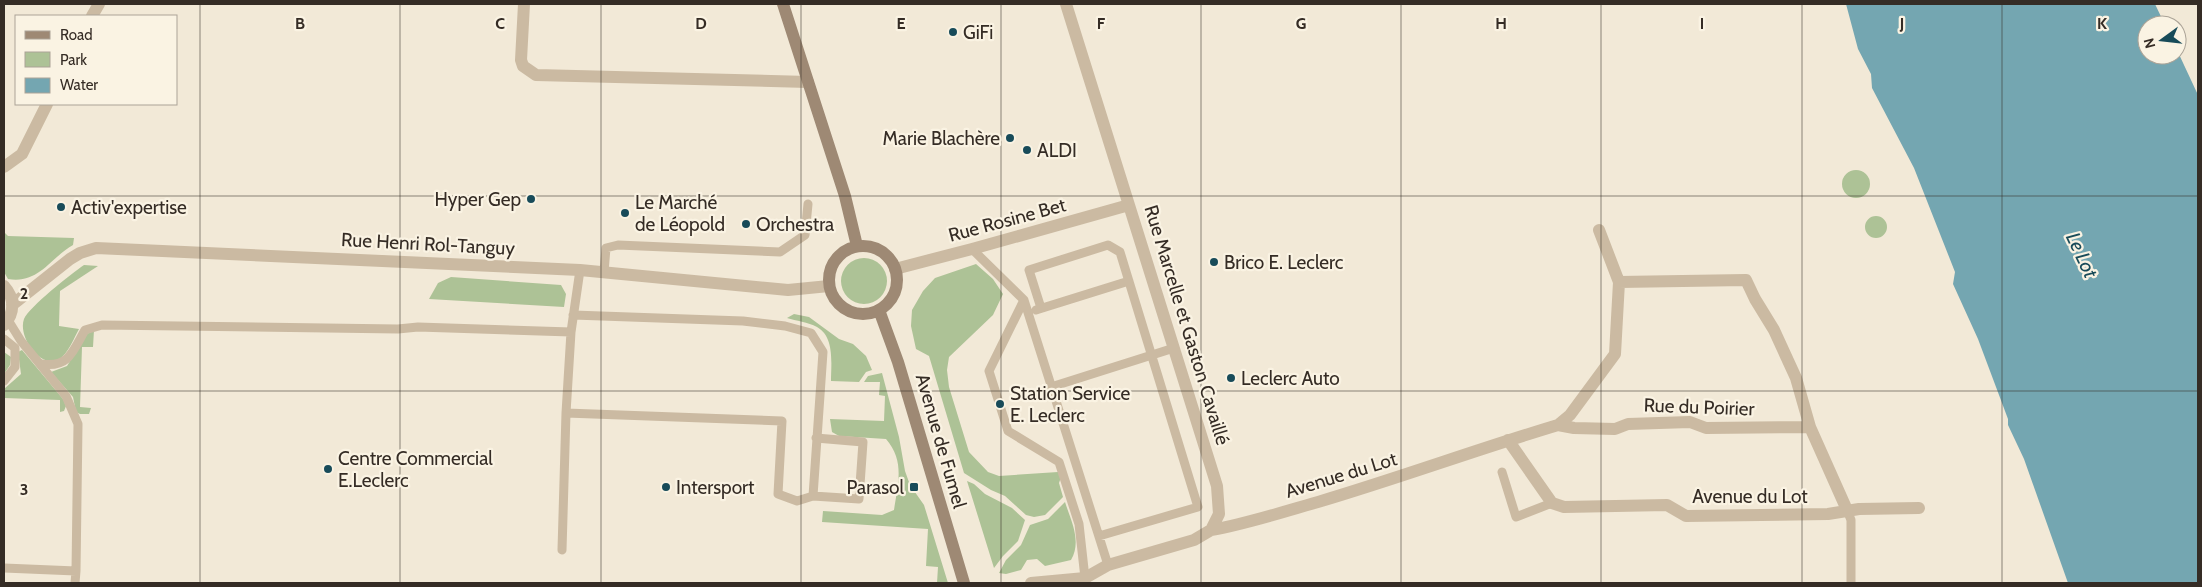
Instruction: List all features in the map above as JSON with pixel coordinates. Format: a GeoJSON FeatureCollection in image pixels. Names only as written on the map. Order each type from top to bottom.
{"type":"FeatureCollection","features":[{"type":"Feature","properties":{"kind":"main road"},"geometry":{"type":"LineString","coordinates":[[782,4],[845,196],[858,246]]}},
{"type":"Feature","properties":{"kind":"main road"},"geometry":{"type":"LineString","coordinates":[[858,246],[867,246],[884,253],[895,269],[897,280],[895,292],[889,302],[879,310],[869,313],[859,314],[848,311],[833,296],[829,286],[829,276],[835,260],[847,250],[858,246]]}},
{"type":"Feature","properties":{"kind":"main road","name":"Avenue de Fumel"},"geometry":{"type":"LineString","coordinates":[[879,310],[898,362],[964,583]]}},
{"type":"Feature","properties":{"kind":"street"},"geometry":{"type":"LineString","coordinates":[[93,15],[99,4]]}},
{"type":"Feature","properties":{"kind":"street"},"geometry":{"type":"LineString","coordinates":[[524,4],[521,60],[523,66],[536,75],[808,82]]}},
{"type":"Feature","properties":{"kind":"street","name":"Rue Marcelle et Gaston Cavaillé"},"geometry":{"type":"LineString","coordinates":[[1066,4],[1217,486],[1219,514],[1211,530]]}},
{"type":"Feature","properties":{"kind":"street"},"geometry":{"type":"LineString","coordinates":[[4,167],[22,154],[47,105]]}},
{"type":"Feature","properties":{"kind":"street","name":"Rue Rosine Bet"},"geometry":{"type":"LineString","coordinates":[[895,269],[1129,205]]}},
{"type":"Feature","properties":{"kind":"street","name":"Avenue du Lot"},"geometry":{"type":"LineString","coordinates":[[1211,530],[1235,526],[1353,491],[1558,425],[1570,415],[1615,354],[1619,282],[1599,230]]}},
{"type":"Feature","properties":{"kind":"street","name":"Rue Henri Rol-Tanguy"},"geometry":{"type":"LineString","coordinates":[[12,305],[70,259],[80,253],[96,248],[580,270],[788,290],[829,286]]}},
{"type":"Feature","properties":{"kind":"street","name":"Avenue du Lot"},"geometry":{"type":"LineString","coordinates":[[1619,282],[1746,280],[1755,300],[1774,330],[1796,378],[1810,427],[1847,510]]}},
{"type":"Feature","properties":{"kind":"street"},"geometry":{"type":"LineString","coordinates":[[6,323],[12,305],[5,287],[36,287]]}},
{"type":"Feature","properties":{"kind":"street","name":"Rue du Poirier"},"geometry":{"type":"LineString","coordinates":[[1558,425],[1574,428],[1615,429],[1628,424],[1690,422],[1706,428],[1810,427]]}},
{"type":"Feature","properties":{"kind":"street"},"geometry":{"type":"LineString","coordinates":[[1508,440],[1552,503]]}},
{"type":"Feature","properties":{"kind":"street","name":"Avenue du Lot"},"geometry":{"type":"LineString","coordinates":[[1552,503],[1564,507],[1667,505],[1686,516],[1828,514],[1847,510],[1920,508]]}},
{"type":"Feature","properties":{"kind":"street"},"geometry":{"type":"LineString","coordinates":[[1031,583],[1094,576],[1194,540],[1211,530]]}},
{"type":"Feature","properties":{"kind":"lane"},"geometry":{"type":"LineString","coordinates":[[604,272],[606,248],[618,245],[780,252],[805,235],[808,204]]}},
{"type":"Feature","properties":{"kind":"lane"},"geometry":{"type":"LineString","coordinates":[[1040,308],[1029,270],[1108,245],[1120,252],[1198,507],[1099,536]]}},
{"type":"Feature","properties":{"kind":"lane"},"geometry":{"type":"LineString","coordinates":[[972,249],[1024,300],[1099,536],[1094,576]]}},
{"type":"Feature","properties":{"kind":"lane"},"geometry":{"type":"LineString","coordinates":[[562,550],[570,332],[580,270]]}},
{"type":"Feature","properties":{"kind":"lane"},"geometry":{"type":"LineString","coordinates":[[1027,313],[1128,281]]}},
{"type":"Feature","properties":{"kind":"lane"},"geometry":{"type":"LineString","coordinates":[[1024,300],[990,371],[1008,431],[1059,462],[1094,576]]}},
{"type":"Feature","properties":{"kind":"lane"},"geometry":{"type":"LineString","coordinates":[[573,316],[743,320],[786,326],[811,333],[822,352],[813,496]]}},
{"type":"Feature","properties":{"kind":"lane"},"geometry":{"type":"LineString","coordinates":[[6,323],[42,364],[66,396],[78,424],[75,583]]}},
{"type":"Feature","properties":{"kind":"lane"},"geometry":{"type":"LineString","coordinates":[[42,364],[55,366],[68,358],[85,330],[102,325],[330,329],[398,329],[418,327],[570,332]]}},
{"type":"Feature","properties":{"kind":"lane"},"geometry":{"type":"LineString","coordinates":[[4,339],[15,348],[15,367],[4,381]]}},
{"type":"Feature","properties":{"kind":"lane"},"geometry":{"type":"LineString","coordinates":[[1051,387],[1174,348]]}},
{"type":"Feature","properties":{"kind":"lane"},"geometry":{"type":"LineString","coordinates":[[566,413],[782,421],[778,494],[797,501],[813,496],[859,499],[864,442],[816,438]]}},
{"type":"Feature","properties":{"kind":"lane"},"geometry":{"type":"LineString","coordinates":[[1502,472],[1516,517],[1552,503]]}},
{"type":"Feature","properties":{"kind":"lane"},"geometry":{"type":"LineString","coordinates":[[1066,483],[1080,478]]}},
{"type":"Feature","properties":{"kind":"lane","name":"Avenue du Lot"},"geometry":{"type":"LineString","coordinates":[[1847,510],[1851,520],[1851,583]]}},
{"type":"Feature","properties":{"kind":"lane"},"geometry":{"type":"LineString","coordinates":[[4,568],[76,572]]}},
{"type":"Feature","properties":{"kind":"green space"},"geometry":{"type":"Polygon","coordinates":[[[1856,170],[1866,174],[1870,184],[1866,194],[1856,198],[1846,194],[1842,184],[1846,174],[1856,170]]]}},
{"type":"Feature","properties":{"kind":"green space"},"geometry":{"type":"Polygon","coordinates":[[[1876,216],[1884,219],[1887,227],[1884,235],[1876,238],[1868,235],[1865,227],[1868,219],[1876,216]]]}},
{"type":"Feature","properties":{"kind":"green space"},"geometry":{"type":"Polygon","coordinates":[[[4,232],[8,236],[74,238],[73,245],[43,269],[28,278],[19,280],[8,279],[4,272],[4,232]]]}},
{"type":"Feature","properties":{"kind":"green space"},"geometry":{"type":"Polygon","coordinates":[[[859,258],[869,258],[883,268],[887,281],[883,294],[877,300],[869,304],[859,304],[845,294],[841,286],[841,276],[851,262],[859,258]]]}},
{"type":"Feature","properties":{"kind":"green space"},"geometry":{"type":"Polygon","coordinates":[[[976,264],[993,279],[1003,294],[993,315],[949,357],[947,370],[949,387],[969,452],[988,472],[999,476],[1058,472],[1061,477],[1059,483],[1063,497],[1045,515],[1034,517],[1026,515],[1005,496],[991,490],[964,473],[929,356],[916,349],[911,326],[912,310],[923,291],[935,278],[976,264]]]}},
{"type":"Feature","properties":{"kind":"green space"},"geometry":{"type":"Polygon","coordinates":[[[84,265],[98,266],[60,291],[59,326],[79,329],[63,356],[56,361],[40,358],[28,344],[24,335],[24,319],[42,299],[84,265]]]}},
{"type":"Feature","properties":{"kind":"green space"},"geometry":{"type":"Polygon","coordinates":[[[451,277],[561,285],[566,294],[564,307],[429,299],[438,283],[451,277]]]}},
{"type":"Feature","properties":{"kind":"green space"},"geometry":{"type":"Polygon","coordinates":[[[794,314],[809,317],[839,339],[853,344],[866,356],[872,370],[866,372],[859,382],[831,381],[831,351],[827,337],[823,331],[813,325],[787,318],[794,314]]]}},
{"type":"Feature","properties":{"kind":"green space"},"geometry":{"type":"Polygon","coordinates":[[[94,330],[93,347],[82,347],[80,407],[91,408],[89,414],[80,414],[76,412],[73,397],[51,372],[67,366],[87,334],[94,330]]]}},
{"type":"Feature","properties":{"kind":"green space"},"geometry":{"type":"Polygon","coordinates":[[[22,350],[63,399],[66,406],[64,411],[60,412],[60,400],[4,398],[4,389],[21,374],[18,352],[22,350]]]}},
{"type":"Feature","properties":{"kind":"green space"},"geometry":{"type":"Polygon","coordinates":[[[4,352],[11,357],[10,365],[4,374],[4,352]]]}},
{"type":"Feature","properties":{"kind":"green space"},"geometry":{"type":"Polygon","coordinates":[[[882,373],[899,437],[905,471],[910,485],[924,505],[948,583],[937,583],[938,567],[926,566],[928,529],[822,522],[823,511],[882,515],[894,510],[899,473],[896,456],[892,447],[886,439],[839,436],[832,432],[830,419],[884,421],[885,396],[879,395],[880,382],[864,382],[868,376],[882,373]]]}},
{"type":"Feature","properties":{"kind":"green space"},"geometry":{"type":"Polygon","coordinates":[[[967,481],[974,484],[985,494],[1012,508],[1025,520],[1018,541],[994,568],[967,481]]]}},
{"type":"Feature","properties":{"kind":"green space"},"geometry":{"type":"Polygon","coordinates":[[[1065,502],[1076,538],[1076,546],[1071,560],[1045,566],[1037,559],[1027,560],[1021,570],[1006,574],[999,573],[1006,560],[1021,545],[1030,525],[1048,519],[1065,502]]]}},
{"type":"Feature","properties":{"kind":"water","name":"Le Lot"},"geometry":{"type":"Polygon","coordinates":[[[1846,4],[2155,4],[2160,15],[2137,15],[2137,65],[2184,65],[2198,95],[2198,583],[2068,583],[2024,459],[2008,425],[2008,419],[1978,339],[1953,284],[1955,272],[1914,168],[1872,88],[1871,74],[1858,49],[1846,4]]]}},
{"type":"Feature","properties":{"kind":"place","name":"GiFi"},"geometry":{"type":"Point","coordinates":[953,32]}},
{"type":"Feature","properties":{"kind":"place","name":"Marie Blachère"},"geometry":{"type":"Point","coordinates":[1010,138]}},
{"type":"Feature","properties":{"kind":"place","name":"ALDI"},"geometry":{"type":"Point","coordinates":[1027,150]}},
{"type":"Feature","properties":{"kind":"place","name":"Hyper Gep"},"geometry":{"type":"Point","coordinates":[531,199]}},
{"type":"Feature","properties":{"kind":"place","name":"Activ'expertise"},"geometry":{"type":"Point","coordinates":[61,207]}},
{"type":"Feature","properties":{"kind":"place","name":"Le Marché de Léopold"},"geometry":{"type":"Point","coordinates":[625,213]}},
{"type":"Feature","properties":{"kind":"place","name":"Orchestra"},"geometry":{"type":"Point","coordinates":[746,224]}},
{"type":"Feature","properties":{"kind":"place","name":"Brico E. Leclerc"},"geometry":{"type":"Point","coordinates":[1214,262]}},
{"type":"Feature","properties":{"kind":"place","name":"Leclerc Auto"},"geometry":{"type":"Point","coordinates":[1231,378]}},
{"type":"Feature","properties":{"kind":"place","name":"Station Service E. Leclerc"},"geometry":{"type":"Point","coordinates":[1000,404]}},
{"type":"Feature","properties":{"kind":"place","name":"Centre Commercial E.Leclerc"},"geometry":{"type":"Point","coordinates":[328,469]}},
{"type":"Feature","properties":{"kind":"place","name":"Intersport"},"geometry":{"type":"Point","coordinates":[666,487]}},
{"type":"Feature","properties":{"kind":"place","name":"Parasol"},"geometry":{"type":"Point","coordinates":[914,487]}}]}
